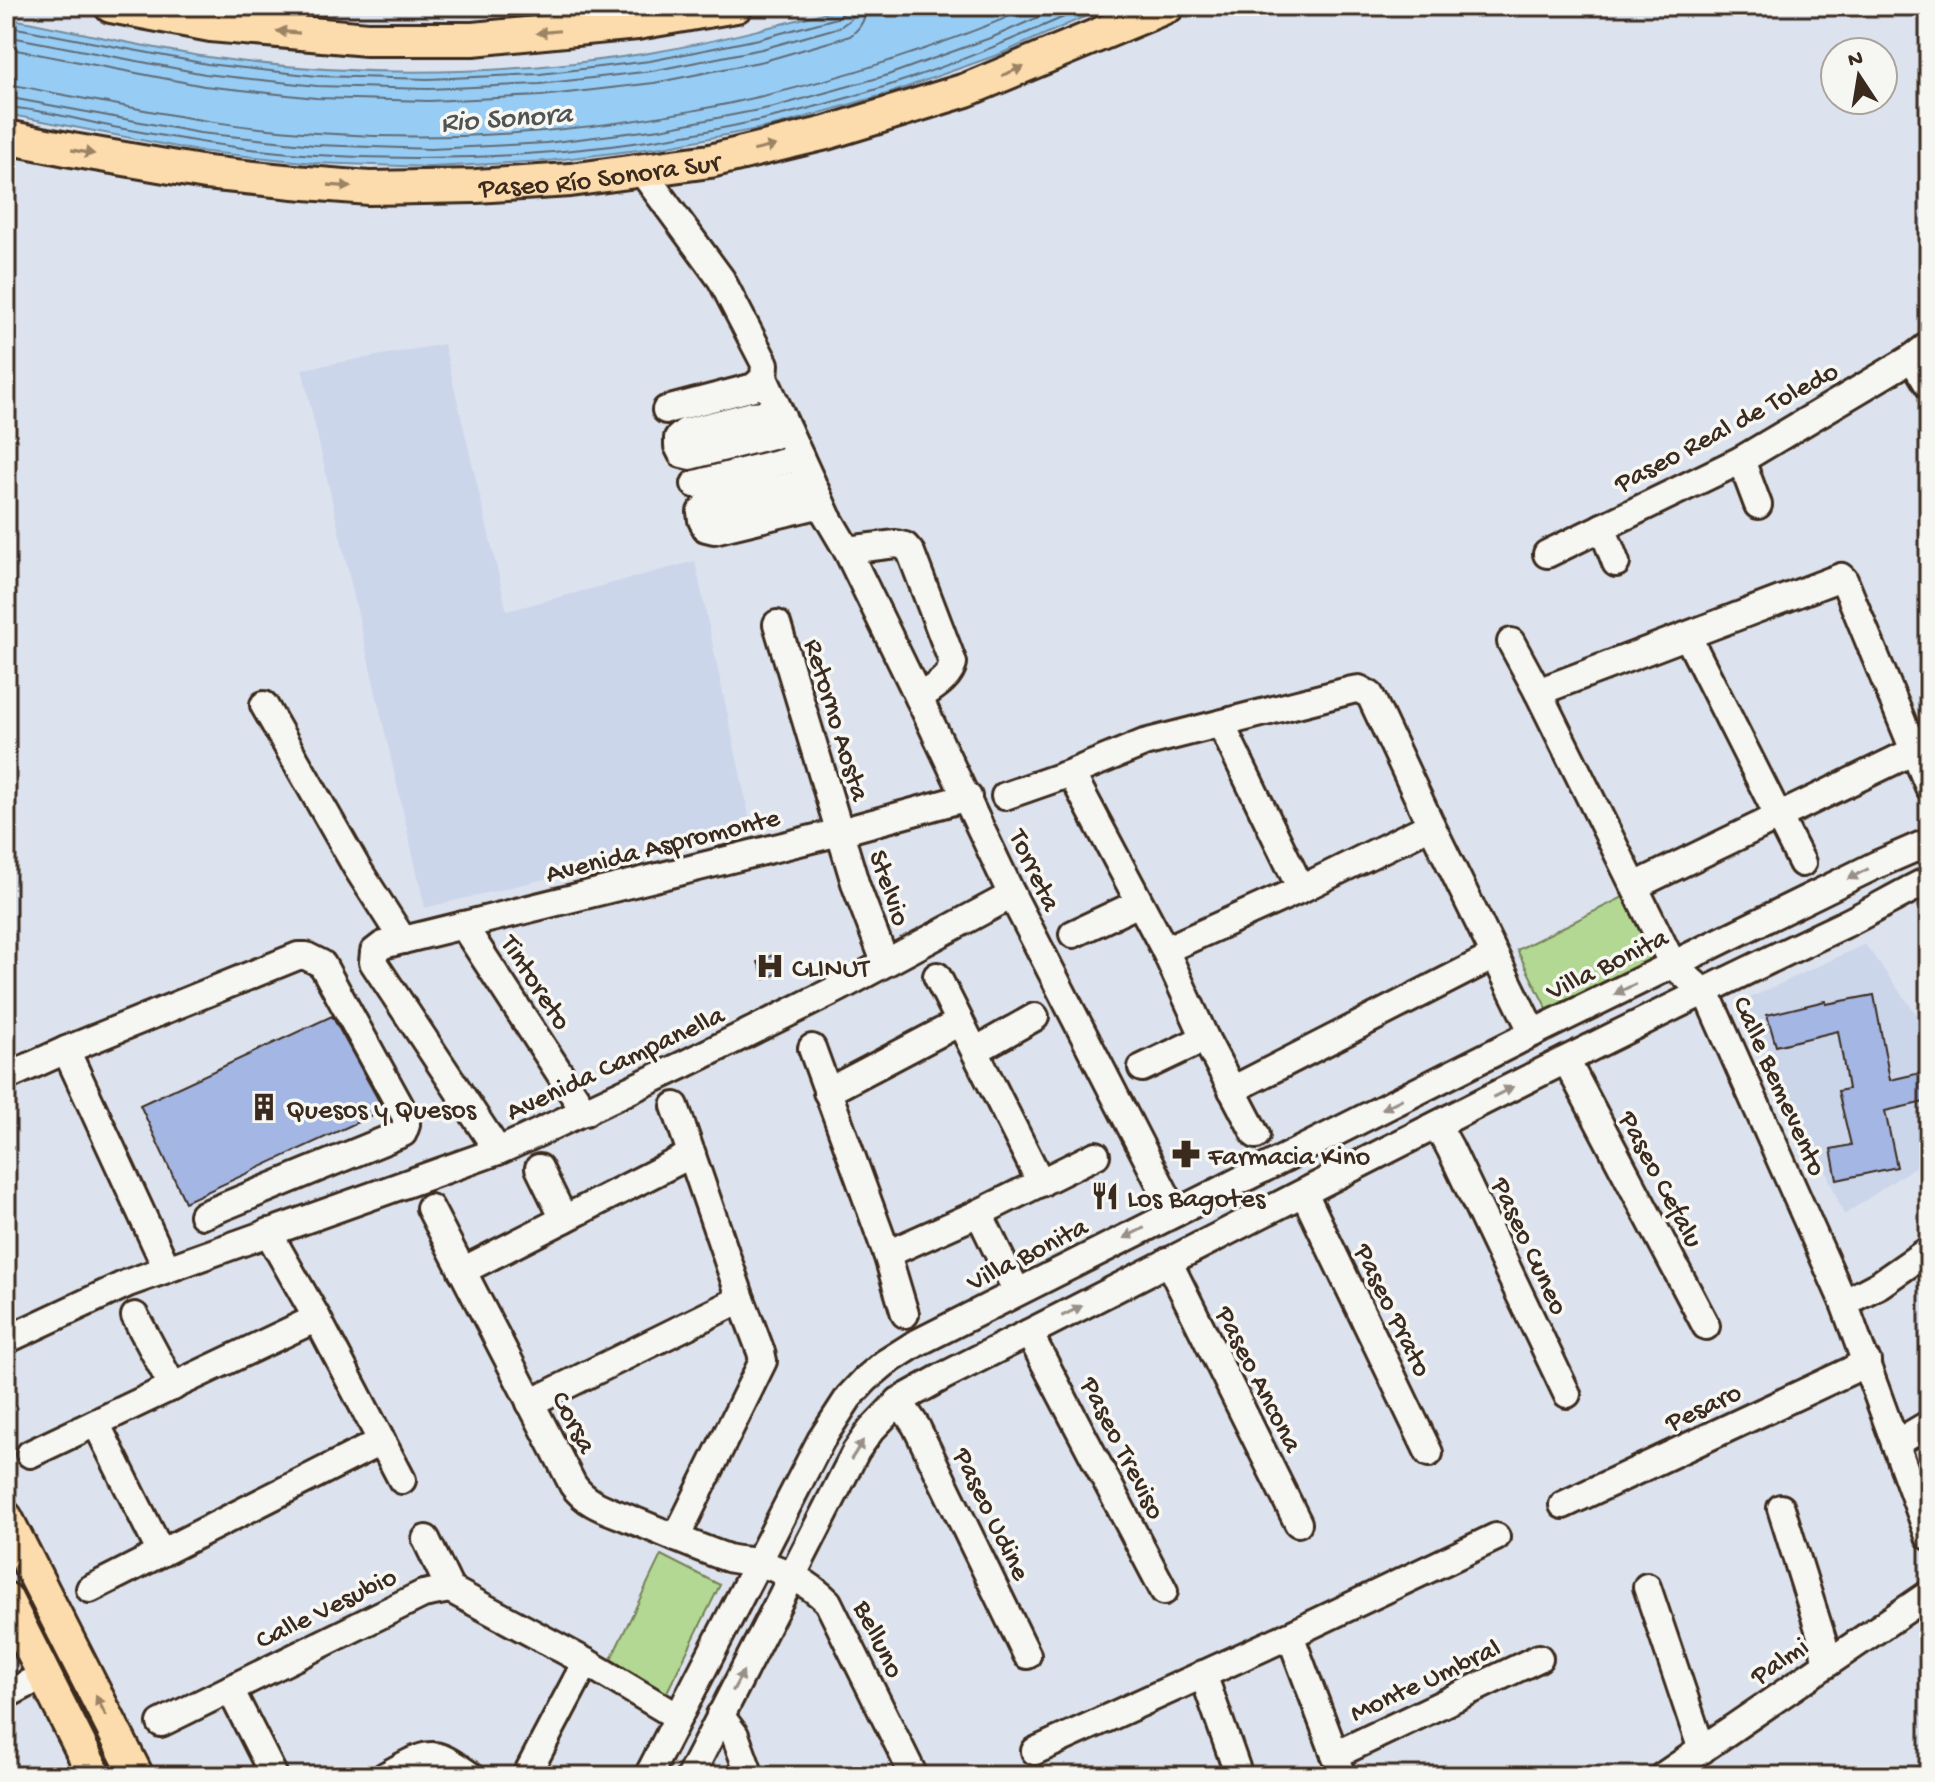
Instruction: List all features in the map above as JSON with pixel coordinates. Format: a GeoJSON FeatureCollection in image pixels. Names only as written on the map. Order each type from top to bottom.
{"type":"FeatureCollection","features":[{"type":"Feature","properties":{"kind":"main road"},"geometry":{"type":"LineString","coordinates":[[111,6],[211,25],[367,39],[473,39],[637,23],[736,6]]}},
{"type":"Feature","properties":{"kind":"main road","name":"Paseo Río Sonora Sur"},"geometry":{"type":"LineString","coordinates":[[6,137],[206,173],[369,188],[570,180],[710,161],[826,133],[966,90],[1168,6]]}},
{"type":"Feature","properties":{"kind":"main road"},"geometry":{"type":"LineString","coordinates":[[6,1518],[137,1776]]}},
{"type":"Feature","properties":{"kind":"main road"},"geometry":{"type":"LineString","coordinates":[[6,1599],[95,1776]]}},
{"type":"Feature","properties":{"kind":"street","name":"Torreta"},"geometry":{"type":"LineString","coordinates":[[641,170],[721,279],[765,364],[764,378],[782,433],[800,457],[847,550],[968,797],[1012,895],[1175,1213]]}},
{"type":"Feature","properties":{"kind":"street"},"geometry":{"type":"LineString","coordinates":[[1921,351],[1929,386]]}},
{"type":"Feature","properties":{"kind":"street","name":"Paseo Real de Toledo"},"geometry":{"type":"LineString","coordinates":[[1547,554],[1741,460],[1921,351]]}},
{"type":"Feature","properties":{"kind":"street"},"geometry":{"type":"LineString","coordinates":[[666,410],[754,387],[764,378]]}},
{"type":"Feature","properties":{"kind":"street"},"geometry":{"type":"LineString","coordinates":[[695,484],[800,457]]}},
{"type":"Feature","properties":{"kind":"street"},"geometry":{"type":"LineString","coordinates":[[1741,460],[1758,505]]}},
{"type":"Feature","properties":{"kind":"street"},"geometry":{"type":"LineString","coordinates":[[1602,527],[1616,563]]}},
{"type":"Feature","properties":{"kind":"street"},"geometry":{"type":"LineString","coordinates":[[847,550],[896,544],[905,546],[911,553],[953,663],[948,676],[919,698]]}},
{"type":"Feature","properties":{"kind":"street"},"geometry":{"type":"LineString","coordinates":[[1538,692],[1688,637],[1837,577],[1843,578],[1929,787]]}},
{"type":"Feature","properties":{"kind":"street","name":"Retorno Aosta"},"geometry":{"type":"LineString","coordinates":[[777,624],[840,832]]}},
{"type":"Feature","properties":{"kind":"street"},"geometry":{"type":"LineString","coordinates":[[1688,637],[1802,863]]}},
{"type":"Feature","properties":{"kind":"street","name":"Calle Bemevento"},"geometry":{"type":"LineString","coordinates":[[1511,642],[1673,965],[1703,991],[1715,1014],[1844,1303],[1929,1536]]}},
{"type":"Feature","properties":{"kind":"street"},"geometry":{"type":"LineString","coordinates":[[1005,796],[1144,743],[1352,690],[1365,691],[1370,695],[1533,1033]]}},
{"type":"Feature","properties":{"kind":"street"},"geometry":{"type":"LineString","coordinates":[[264,705],[357,868],[403,940]]}},
{"type":"Feature","properties":{"kind":"street"},"geometry":{"type":"LineString","coordinates":[[1221,724],[1301,889]]}},
{"type":"Feature","properties":{"kind":"street"},"geometry":{"type":"LineString","coordinates":[[1635,886],[1914,751]]}},
{"type":"Feature","properties":{"kind":"street"},"geometry":{"type":"LineString","coordinates":[[1071,773],[1165,950],[1205,1038],[1256,1135]]}},
{"type":"Feature","properties":{"kind":"street","name":"Avenida Aspromonte"},"geometry":{"type":"LineString","coordinates":[[498,1151],[373,962],[374,952],[383,945],[840,832],[968,797]]}},
{"type":"Feature","properties":{"kind":"street"},"geometry":{"type":"LineString","coordinates":[[1165,950],[1301,889],[1431,825]]}},
{"type":"Feature","properties":{"kind":"street","name":"Stelvio"},"geometry":{"type":"LineString","coordinates":[[840,832],[856,886],[885,962]]}},
{"type":"Feature","properties":{"kind":"street","name":"Villa Bonita"},"geometry":{"type":"LineString","coordinates":[[648,1776],[821,1440],[849,1397],[885,1363],[915,1344],[1017,1292],[1533,1033],[1929,842]]}},
{"type":"Feature","properties":{"kind":"street"},"geometry":{"type":"LineString","coordinates":[[690,1776],[856,1451],[899,1401],[1168,1261],[1703,991],[1925,889]]}},
{"type":"Feature","properties":{"kind":"street","name":"Avenida Campanella"},"geometry":{"type":"LineString","coordinates":[[6,1340],[128,1283],[498,1151],[839,988],[1012,895]]}},
{"type":"Feature","properties":{"kind":"street"},"geometry":{"type":"LineString","coordinates":[[1073,934],[1139,903]]}},
{"type":"Feature","properties":{"kind":"street","name":"Tintoreto"},"geometry":{"type":"LineString","coordinates":[[463,925],[585,1112]]}},
{"type":"Feature","properties":{"kind":"street"},"geometry":{"type":"LineString","coordinates":[[6,1077],[298,956],[306,956],[322,964],[406,1117],[403,1133],[203,1215]]}},
{"type":"Feature","properties":{"kind":"street"},"geometry":{"type":"LineString","coordinates":[[1232,1090],[1494,956]]}},
{"type":"Feature","properties":{"kind":"street"},"geometry":{"type":"LineString","coordinates":[[937,976],[1041,1183]]}},
{"type":"Feature","properties":{"kind":"street"},"geometry":{"type":"LineString","coordinates":[[975,1051],[1035,1017]]}},
{"type":"Feature","properties":{"kind":"street"},"geometry":{"type":"LineString","coordinates":[[827,1092],[960,1022]]}},
{"type":"Feature","properties":{"kind":"street"},"geometry":{"type":"LineString","coordinates":[[1142,1068],[1205,1038]]}},
{"type":"Feature","properties":{"kind":"street"},"geometry":{"type":"LineString","coordinates":[[812,1048],[887,1254],[905,1314]]}},
{"type":"Feature","properties":{"kind":"street"},"geometry":{"type":"LineString","coordinates":[[66,1050],[167,1269]]}},
{"type":"Feature","properties":{"kind":"street","name":"Paseo Cefalu"},"geometry":{"type":"LineString","coordinates":[[1566,1060],[1706,1326]]}},
{"type":"Feature","properties":{"kind":"street"},"geometry":{"type":"LineString","coordinates":[[675,1106],[761,1352],[762,1367],[676,1538]]}},
{"type":"Feature","properties":{"kind":"street","name":"Paseo Cuneo"},"geometry":{"type":"LineString","coordinates":[[1437,1125],[1567,1394]]}},
{"type":"Feature","properties":{"kind":"street"},"geometry":{"type":"LineString","coordinates":[[462,1271],[692,1154]]}},
{"type":"Feature","properties":{"kind":"street"},"geometry":{"type":"LineString","coordinates":[[887,1254],[1096,1155]]}},
{"type":"Feature","properties":{"kind":"street"},"geometry":{"type":"LineString","coordinates":[[539,1168],[564,1219]]}},
{"type":"Feature","properties":{"kind":"street","name":"Paseo Prato"},"geometry":{"type":"LineString","coordinates":[[1304,1193],[1429,1453]]}},
{"type":"Feature","properties":{"kind":"street","name":"Corsa"},"geometry":{"type":"LineString","coordinates":[[430,1208],[573,1485],[585,1499],[732,1559],[756,1562]]}},
{"type":"Feature","properties":{"kind":"street"},"geometry":{"type":"LineString","coordinates":[[979,1213],[1017,1292]]}},
{"type":"Feature","properties":{"kind":"street"},"geometry":{"type":"LineString","coordinates":[[268,1232],[402,1480]]}},
{"type":"Feature","properties":{"kind":"street"},"geometry":{"type":"LineString","coordinates":[[1844,1303],[1880,1284],[1929,1250]]}},
{"type":"Feature","properties":{"kind":"street","name":"Paseo Ancona"},"geometry":{"type":"LineString","coordinates":[[1168,1261],[1298,1523]]}},
{"type":"Feature","properties":{"kind":"street"},"geometry":{"type":"LineString","coordinates":[[530,1403],[741,1299]]}},
{"type":"Feature","properties":{"kind":"street"},"geometry":{"type":"LineString","coordinates":[[135,1316],[173,1387]]}},
{"type":"Feature","properties":{"kind":"street"},"geometry":{"type":"LineString","coordinates":[[30,1454],[317,1318]]}},
{"type":"Feature","properties":{"kind":"street","name":"Paseo Treviso"},"geometry":{"type":"LineString","coordinates":[[1029,1333],[1164,1591]]}},
{"type":"Feature","properties":{"kind":"street","name":"Pesaro"},"geometry":{"type":"LineString","coordinates":[[1563,1505],[1867,1361]]}},
{"type":"Feature","properties":{"kind":"street","name":"Paseo Udine"},"geometry":{"type":"LineString","coordinates":[[899,1401],[916,1426],[1027,1655]]}},
{"type":"Feature","properties":{"kind":"street"},"geometry":{"type":"LineString","coordinates":[[96,1423],[161,1553]]}},
{"type":"Feature","properties":{"kind":"street"},"geometry":{"type":"LineString","coordinates":[[1895,1444],[1929,1424]]}},
{"type":"Feature","properties":{"kind":"street"},"geometry":{"type":"LineString","coordinates":[[90,1589],[382,1441]]}},
{"type":"Feature","properties":{"kind":"street"},"geometry":{"type":"LineString","coordinates":[[1781,1508],[1823,1642],[1826,1664]]}},
{"type":"Feature","properties":{"kind":"street"},"geometry":{"type":"LineString","coordinates":[[1035,1751],[1496,1537]]}},
{"type":"Feature","properties":{"kind":"street"},"geometry":{"type":"LineString","coordinates":[[426,1539],[450,1589],[586,1662],[678,1717]]}},
{"type":"Feature","properties":{"kind":"street","name":"Belluno"},"geometry":{"type":"LineString","coordinates":[[756,1562],[794,1575],[828,1602],[914,1776]]}},
{"type":"Feature","properties":{"kind":"street"},"geometry":{"type":"LineString","coordinates":[[1647,1587],[1702,1750]]}},
{"type":"Feature","properties":{"kind":"street","name":"Calle Vesubio"},"geometry":{"type":"LineString","coordinates":[[161,1723],[423,1594],[450,1589]]}},
{"type":"Feature","properties":{"kind":"street","name":"Palmi"},"geometry":{"type":"LineString","coordinates":[[1663,1776],[1929,1594]]}},
{"type":"Feature","properties":{"kind":"street"},"geometry":{"type":"LineString","coordinates":[[1290,1635],[1339,1766]]}},
{"type":"Feature","properties":{"kind":"street","name":"Monte Umbral"},"geometry":{"type":"LineString","coordinates":[[1339,1766],[1539,1658]]}},
{"type":"Feature","properties":{"kind":"street"},"geometry":{"type":"LineString","coordinates":[[526,1776],[586,1662]]}},
{"type":"Feature","properties":{"kind":"street"},"geometry":{"type":"LineString","coordinates":[[1203,1674],[1239,1776]]}},
{"type":"Feature","properties":{"kind":"street"},"geometry":{"type":"LineString","coordinates":[[6,1695],[44,1675]]}},
{"type":"Feature","properties":{"kind":"street"},"geometry":{"type":"LineString","coordinates":[[230,1689],[274,1776]]}},
{"type":"Feature","properties":{"kind":"street"},"geometry":{"type":"LineString","coordinates":[[720,1715],[735,1735],[750,1776]]}},
{"type":"Feature","properties":{"kind":"street"},"geometry":{"type":"LineString","coordinates":[[385,1776],[430,1756],[440,1757],[471,1776]]}},
{"type":"Feature","properties":{"kind":"shaded area"},"geometry":{"type":"Polygon","coordinates":[[[444,344],[507,611],[695,561],[752,829],[425,908],[302,369],[444,344]]]}},
{"type":"Feature","properties":{"kind":"shaded area"},"geometry":{"type":"Polygon","coordinates":[[[1865,944],[1929,1031],[1929,1157],[1844,1215],[1817,1150],[1737,1004],[1865,944]]]}},
{"type":"Feature","properties":{"kind":"green space"},"geometry":{"type":"Polygon","coordinates":[[[1627,895],[1660,960],[1550,1015],[1517,950],[1627,895]]]}},
{"type":"Feature","properties":{"kind":"green space"},"geometry":{"type":"Polygon","coordinates":[[[661,1555],[720,1585],[666,1694],[611,1659],[661,1555]]]}},
{"type":"Feature","properties":{"kind":"water","name":"Rio Sonora"},"geometry":{"type":"Polygon","coordinates":[[[849,6],[1109,6],[1000,54],[890,93],[778,125],[663,147],[547,161],[431,167],[314,163],[198,151],[6,114],[6,18],[208,57],[318,68],[428,72],[539,66],[649,53],[724,38],[849,6]]]}},
{"type":"Feature","properties":{"kind":"building","name":"CLINUT"},"geometry":{"type":"Polygon","coordinates":[[[775,954],[783,971],[765,979],[758,962],[775,954]]]}},
{"type":"Feature","properties":{"kind":"building"},"geometry":{"type":"Polygon","coordinates":[[[1874,995],[1890,1080],[1929,1071],[1929,1101],[1885,1111],[1897,1167],[1837,1180],[1831,1149],[1851,1145],[1838,1091],[1848,1089],[1838,1031],[1776,1046],[1767,1015],[1825,1001],[1826,1004],[1874,995]]]}},
{"type":"Feature","properties":{"kind":"building","name":"Quesos y Quesos"},"geometry":{"type":"Polygon","coordinates":[[[332,1016],[384,1110],[185,1202],[140,1105],[332,1016]]]}},
{"type":"Feature","properties":{"kind":"place","name":"CLINUT"},"geometry":{"type":"Point","coordinates":[770,966]}},
{"type":"Feature","properties":{"kind":"place","name":"Quesos y Quesos"},"geometry":{"type":"Point","coordinates":[264,1107]}},
{"type":"Feature","properties":{"kind":"place","name":"Farmacia Kino"},"geometry":{"type":"Point","coordinates":[1186,1154]}},
{"type":"Feature","properties":{"kind":"place","name":"Los Bagotes"},"geometry":{"type":"Point","coordinates":[1105,1196]}}]}
